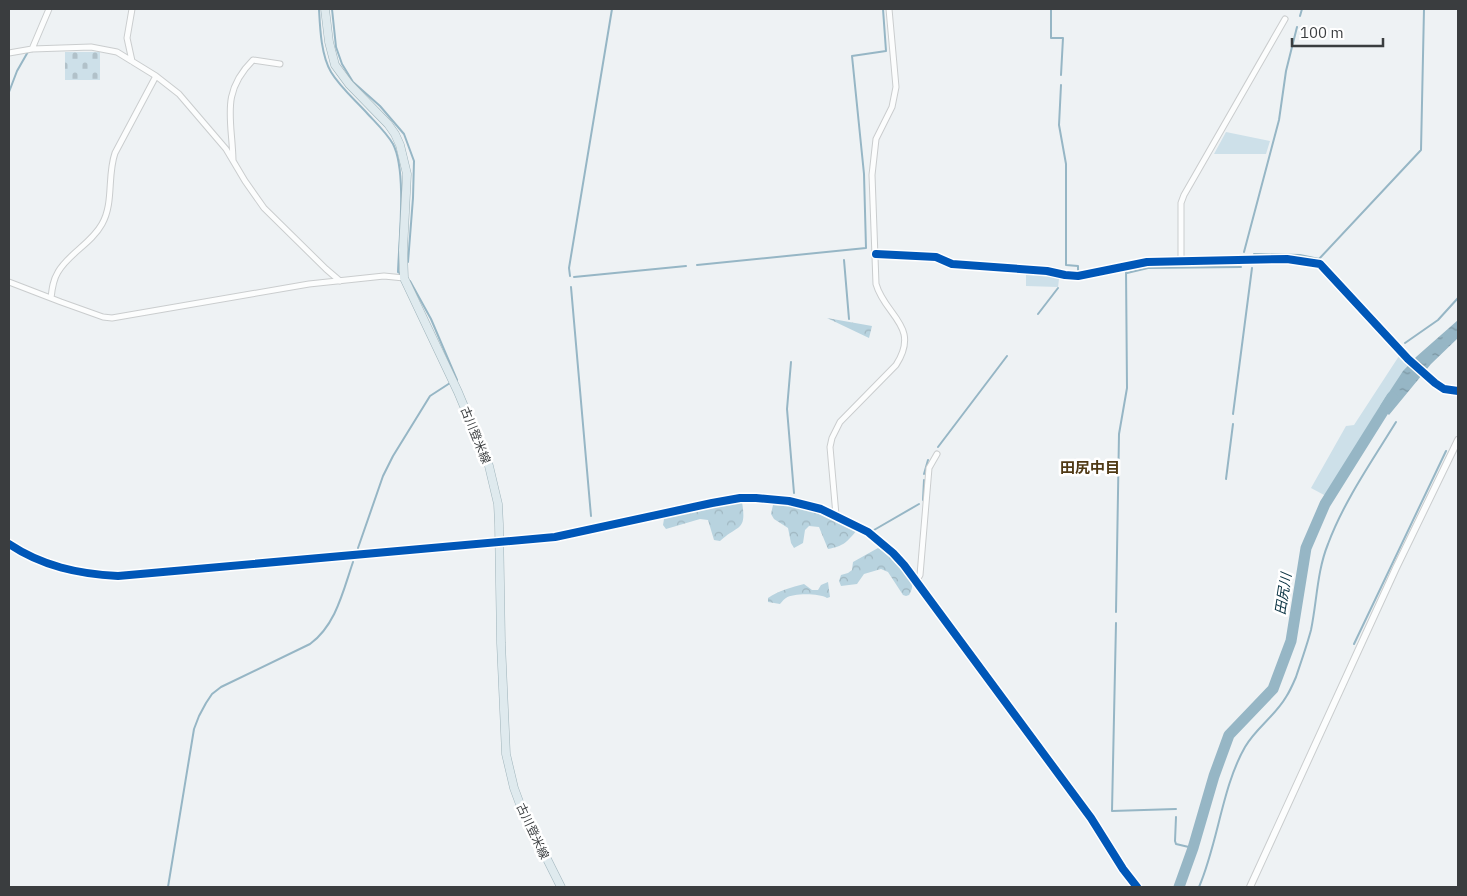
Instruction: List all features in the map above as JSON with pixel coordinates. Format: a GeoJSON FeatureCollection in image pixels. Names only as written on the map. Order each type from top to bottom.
{"type":"FeatureCollection","features":[{"type":"Feature","properties":{"kind":"main road","name":"古川登米線"},"geometry":{"type":"LineString","coordinates":[[325,9],[329,42],[335,65],[349,84],[388,124],[395,134],[404,158],[407,174],[403,250],[404,278],[458,392],[489,466],[498,504],[506,754],[521,807],[560,887]]}},
{"type":"Feature","properties":{"kind":"street"},"geometry":{"type":"LineString","coordinates":[[29,49],[49,9]]}},
{"type":"Feature","properties":{"kind":"street"},"geometry":{"type":"LineString","coordinates":[[132,9],[127,38],[132,61]]}},
{"type":"Feature","properties":{"kind":"street"},"geometry":{"type":"LineString","coordinates":[[836,516],[830,448],[832,438],[840,422],[896,365],[902,354],[905,336],[900,322],[878,290],[876,284],[872,175],[876,139],[892,106],[896,87],[889,9]]}},
{"type":"Feature","properties":{"kind":"street"},"geometry":{"type":"LineString","coordinates":[[1181,262],[1181,204],[1184,195],[1285,19]]}},
{"type":"Feature","properties":{"kind":"street"},"geometry":{"type":"LineString","coordinates":[[9,54],[29,49],[91,47],[117,52],[156,76],[179,94],[226,149],[264,208],[340,281]]}},
{"type":"Feature","properties":{"kind":"street"},"geometry":{"type":"LineString","coordinates":[[233,160],[229,109],[234,87],[241,72],[253,60],[280,64]]}},
{"type":"Feature","properties":{"kind":"street"},"geometry":{"type":"LineString","coordinates":[[51,298],[54,281],[58,272],[68,259],[95,235],[103,223],[108,207],[114,153],[156,76]]}},
{"type":"Feature","properties":{"kind":"street"},"geometry":{"type":"LineString","coordinates":[[876,254],[936,257],[952,264],[1047,271],[1078,276],[1147,262],[1287,259],[1320,264],[1408,359],[1444,389],[1458,390]]}},
{"type":"Feature","properties":{"kind":"street"},"geometry":{"type":"LineString","coordinates":[[9,282],[103,317],[112,318],[309,284],[384,276],[404,278]]}},
{"type":"Feature","properties":{"kind":"street"},"geometry":{"type":"LineString","coordinates":[[1250,887],[1396,568],[1458,440]]}},
{"type":"Feature","properties":{"kind":"street"},"geometry":{"type":"LineString","coordinates":[[916,580],[920,575],[929,468],[937,454]]}},
{"type":"Feature","properties":{"kind":"street"},"geometry":{"type":"LineString","coordinates":[[9,544],[35,559],[53,566],[88,575],[118,576],[555,537],[740,498],[805,503],[868,532],[904,565],[1091,818],[1137,887]]}},
{"type":"Feature","properties":{"kind":"green space"},"geometry":{"type":"Polygon","coordinates":[[[65,52],[100,52],[100,80],[65,80],[65,52]]]}},
{"type":"Feature","properties":{"kind":"green space"},"geometry":{"type":"Polygon","coordinates":[[[1226,132],[1270,141],[1266,154],[1214,154],[1226,132]]]}},
{"type":"Feature","properties":{"kind":"green space"},"geometry":{"type":"Polygon","coordinates":[[[1026,272],[1059,279],[1058,287],[1026,286],[1026,272]]]}},
{"type":"Feature","properties":{"kind":"green space"},"geometry":{"type":"Polygon","coordinates":[[[827,318],[872,326],[869,338],[827,318]]]}},
{"type":"Feature","properties":{"kind":"green space"},"geometry":{"type":"Polygon","coordinates":[[[1399,356],[1409,364],[1380,406],[1326,496],[1311,488],[1346,426],[1354,425],[1399,356]]]}},
{"type":"Feature","properties":{"kind":"green space"},"geometry":{"type":"Polygon","coordinates":[[[742,502],[742,523],[720,541],[714,540],[708,520],[700,519],[666,529],[663,525],[664,519],[671,515],[742,502]]]}},
{"type":"Feature","properties":{"kind":"green space"},"geometry":{"type":"Polygon","coordinates":[[[773,505],[802,507],[857,530],[845,543],[828,549],[819,527],[809,526],[805,530],[803,543],[794,548],[788,528],[774,519],[771,514],[773,505]]]}},
{"type":"Feature","properties":{"kind":"green space"},"geometry":{"type":"Polygon","coordinates":[[[878,548],[893,560],[908,577],[912,587],[909,595],[903,595],[888,572],[881,569],[864,574],[857,584],[841,586],[839,581],[841,575],[852,570],[853,562],[878,548]]]}},
{"type":"Feature","properties":{"kind":"green space"},"geometry":{"type":"Polygon","coordinates":[[[828,582],[830,597],[827,598],[812,594],[800,594],[789,596],[780,604],[768,602],[768,598],[790,588],[804,584],[812,590],[818,590],[821,585],[828,582]]]}},
{"type":"Feature","properties":{"kind":"water"},"geometry":{"type":"Polygon","coordinates":[[[1458,320],[1458,338],[1431,364],[1389,415],[1380,406],[1403,371],[1458,320]]]}},
{"type":"Feature","properties":{"kind":"waterway"},"geometry":{"type":"LineString","coordinates":[[319,9],[323,50],[331,72],[343,88],[387,135],[393,144],[397,156],[401,188],[398,272],[400,273]]}},
{"type":"Feature","properties":{"kind":"waterway"},"geometry":{"type":"LineString","coordinates":[[332,9],[336,47],[342,64],[353,82],[380,106],[404,134],[414,161],[408,262]]}},
{"type":"Feature","properties":{"kind":"waterway"},"geometry":{"type":"LineString","coordinates":[[570,276],[569,268],[612,9]]}},
{"type":"Feature","properties":{"kind":"waterway"},"geometry":{"type":"LineString","coordinates":[[697,265],[866,248],[864,174],[852,56],[886,51],[883,9]]}},
{"type":"Feature","properties":{"kind":"waterway"},"geometry":{"type":"LineString","coordinates":[[1051,9],[1051,38],[1063,38],[1061,75]]}},
{"type":"Feature","properties":{"kind":"waterway"},"geometry":{"type":"LineString","coordinates":[[1300,16],[1302,9]]}},
{"type":"Feature","properties":{"kind":"waterway"},"geometry":{"type":"LineString","coordinates":[[1254,254],[1300,255],[1319,259],[1421,150],[1424,9]]}},
{"type":"Feature","properties":{"kind":"waterway"},"geometry":{"type":"LineString","coordinates":[[1244,252],[1279,120],[1286,71],[1297,27]]}},
{"type":"Feature","properties":{"kind":"waterway"},"geometry":{"type":"LineString","coordinates":[[9,92],[17,71],[29,50]]}},
{"type":"Feature","properties":{"kind":"waterway"},"geometry":{"type":"LineString","coordinates":[[1061,85],[1059,125],[1066,164],[1066,265],[1078,266],[1078,270]]}},
{"type":"Feature","properties":{"kind":"waterway"},"geometry":{"type":"LineString","coordinates":[[844,260],[849,319]]}},
{"type":"Feature","properties":{"kind":"waterway"},"geometry":{"type":"LineString","coordinates":[[574,277],[686,266]]}},
{"type":"Feature","properties":{"kind":"waterway"},"geometry":{"type":"LineString","coordinates":[[1127,273],[1148,268],[1241,267]]}},
{"type":"Feature","properties":{"kind":"waterway"},"geometry":{"type":"LineString","coordinates":[[1233,414],[1252,268]]}},
{"type":"Feature","properties":{"kind":"waterway"},"geometry":{"type":"LineString","coordinates":[[1116,612],[1119,434],[1127,388],[1126,269]]}},
{"type":"Feature","properties":{"kind":"waterway"},"geometry":{"type":"LineString","coordinates":[[1081,277],[1081,279],[1119,270]]}},
{"type":"Feature","properties":{"kind":"waterway"},"geometry":{"type":"LineString","coordinates":[[410,281],[431,319],[457,380],[454,381]]}},
{"type":"Feature","properties":{"kind":"waterway"},"geometry":{"type":"LineString","coordinates":[[571,287],[591,516]]}},
{"type":"Feature","properties":{"kind":"waterway"},"geometry":{"type":"LineString","coordinates":[[1038,314],[1058,288]]}},
{"type":"Feature","properties":{"kind":"waterway"},"geometry":{"type":"LineString","coordinates":[[1405,343],[1438,320],[1458,298]]}},
{"type":"Feature","properties":{"kind":"waterway"},"geometry":{"type":"LineString","coordinates":[[938,447],[1007,356]]}},
{"type":"Feature","properties":{"kind":"waterway"},"geometry":{"type":"LineString","coordinates":[[791,362],[787,409],[794,493]]}},
{"type":"Feature","properties":{"kind":"waterway"},"geometry":{"type":"LineString","coordinates":[[358,548],[383,476],[393,456],[430,396],[450,383]]}},
{"type":"Feature","properties":{"kind":"waterway","name":"田尻川"},"geometry":{"type":"LineString","coordinates":[[1179,887],[1229,735],[1273,689],[1291,641],[1306,548],[1325,504],[1392,397]]}},
{"type":"Feature","properties":{"kind":"waterway"},"geometry":{"type":"LineString","coordinates":[[1199,887],[1211,852],[1225,797],[1237,763],[1249,740],[1282,704],[1296,677],[1311,630],[1324,554],[1335,528],[1359,482],[1396,422]]}},
{"type":"Feature","properties":{"kind":"waterway"},"geometry":{"type":"LineString","coordinates":[[1226,479],[1233,424]]}},
{"type":"Feature","properties":{"kind":"waterway"},"geometry":{"type":"LineString","coordinates":[[1354,644],[1446,451]]}},
{"type":"Feature","properties":{"kind":"waterway"},"geometry":{"type":"LineString","coordinates":[[924,474],[928,460]]}},
{"type":"Feature","properties":{"kind":"waterway"},"geometry":{"type":"LineString","coordinates":[[923,500],[924,480]]}},
{"type":"Feature","properties":{"kind":"waterway"},"geometry":{"type":"LineString","coordinates":[[874,530],[919,504]]}},
{"type":"Feature","properties":{"kind":"waterway"},"geometry":{"type":"LineString","coordinates":[[168,887],[194,729],[206,703],[212,694],[221,687],[310,644],[319,636],[338,607],[353,562]]}},
{"type":"Feature","properties":{"kind":"waterway"},"geometry":{"type":"LineString","coordinates":[[1116,623],[1112,811],[1176,809]]}},
{"type":"Feature","properties":{"kind":"waterway"},"geometry":{"type":"LineString","coordinates":[[1176,817],[1176,844],[1193,848]]}},
{"type":"Feature","properties":{"kind":"cycle path"},"geometry":{"type":"LineString","coordinates":[[876,254],[936,257],[952,264],[1047,271],[1078,276],[1147,262],[1287,259],[1320,264],[1408,359],[1444,389],[1458,391]]}},
{"type":"Feature","properties":{"kind":"cycle path"},"geometry":{"type":"LineString","coordinates":[[9,544],[34,558],[61,568],[118,576],[555,537],[740,498],[789,501],[821,509],[868,532],[904,565],[1091,818],[1123,869],[1137,887]]}},
{"type":"Feature","properties":{"kind":"district","name":"田尻中目"},"geometry":{"type":"Point","coordinates":[1090,467]}}]}
